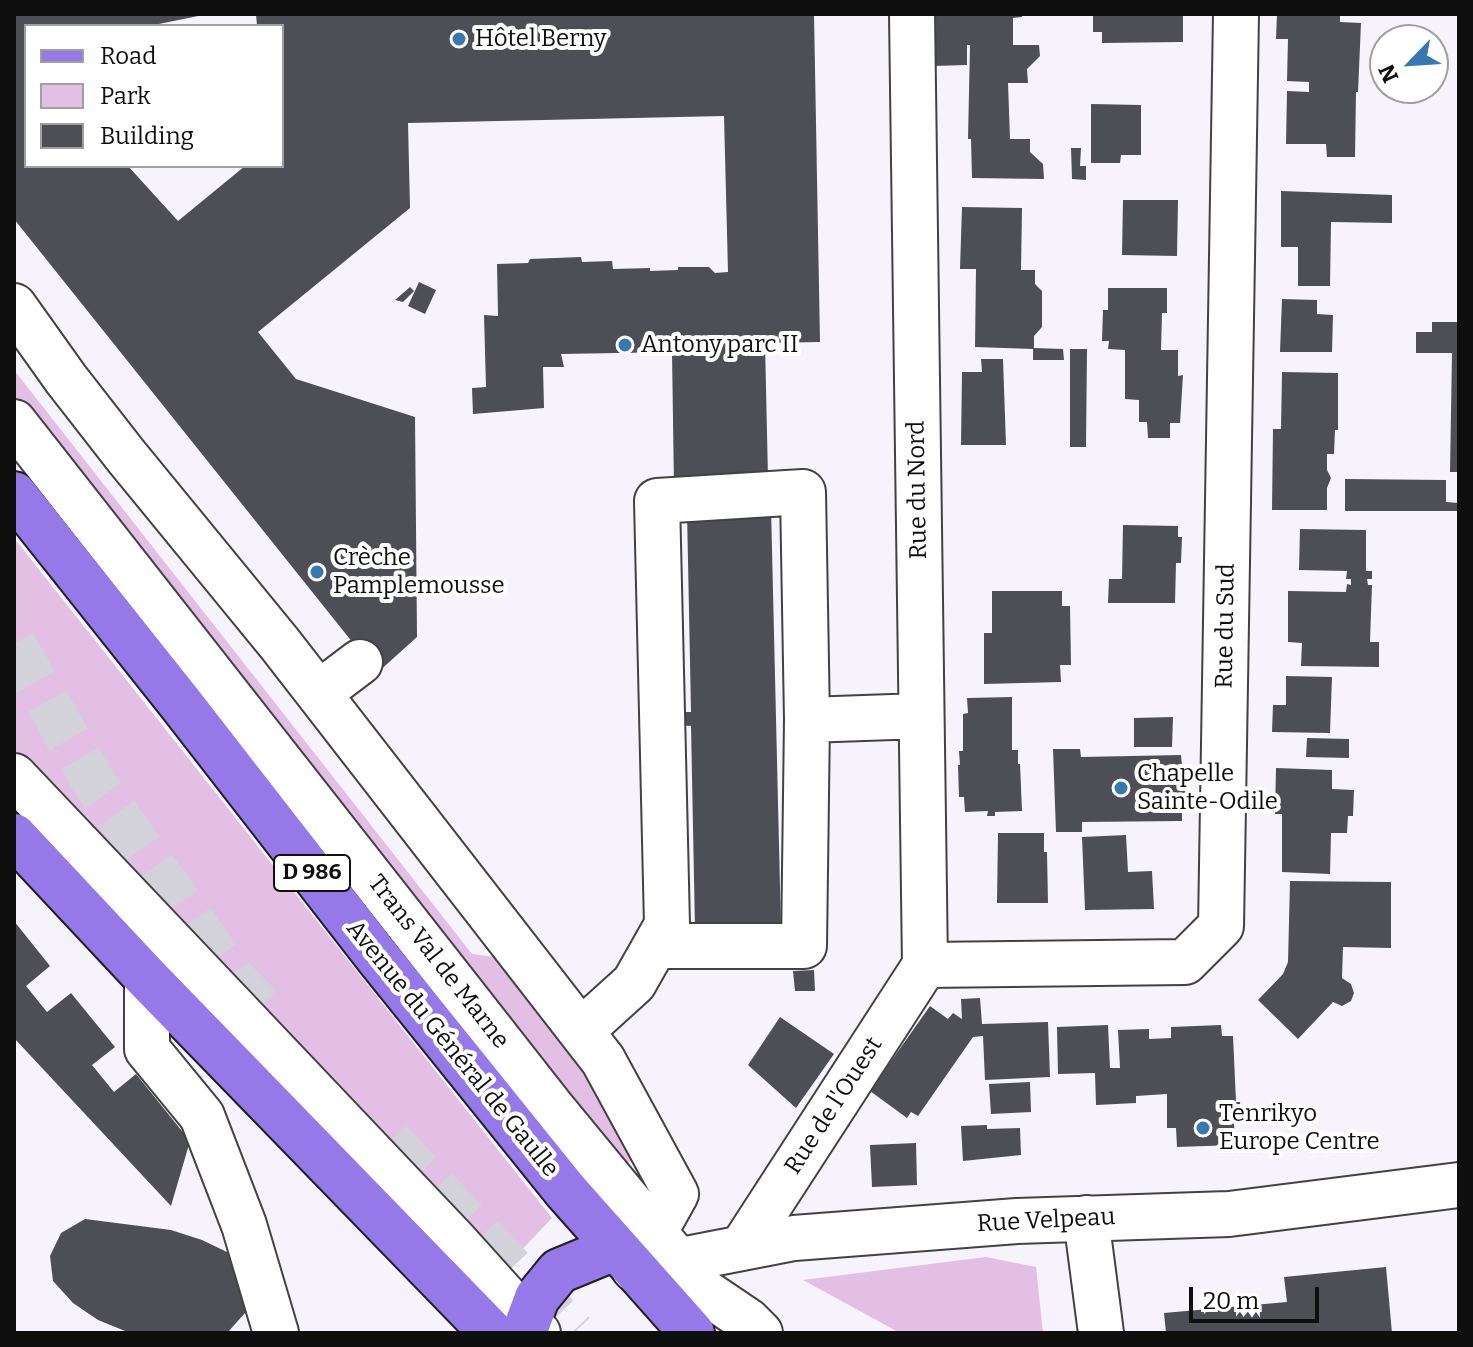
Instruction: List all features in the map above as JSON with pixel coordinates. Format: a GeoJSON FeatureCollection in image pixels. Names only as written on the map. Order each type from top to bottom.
{"type":"FeatureCollection","features":[{"type":"Feature","properties":{"kind":"main road","name":"Avenue du Général de Gaulle"},"geometry":{"type":"LineString","coordinates":[[14,494],[379,959],[565,1190],[680,1279]]}},
{"type":"Feature","properties":{"kind":"main road"},"geometry":{"type":"LineString","coordinates":[[14,836],[147,978],[520,1330],[537,1298],[559,1271],[680,1279]]}},
{"type":"Feature","properties":{"kind":"street","name":"Rue du Nord"},"geometry":{"type":"LineString","coordinates":[[912,14],[925,965]]}},
{"type":"Feature","properties":{"kind":"street","name":"Rue du Sud"},"geometry":{"type":"LineString","coordinates":[[925,965],[1185,962],[1221,926],[1236,14]]}},
{"type":"Feature","properties":{"kind":"street"},"geometry":{"type":"LineString","coordinates":[[14,306],[126,456],[319,693],[603,1060],[676,1194],[680,1279]]}},
{"type":"Feature","properties":{"kind":"street","name":"Trans Val de Marne"},"geometry":{"type":"LineString","coordinates":[[14,422],[553,1109],[680,1279],[748,1321],[760,1333]]}},
{"type":"Feature","properties":{"kind":"street"},"geometry":{"type":"LineString","coordinates":[[581,1031],[634,983],[655,946],[667,925],[657,501],[803,492],[807,720],[804,946],[655,946]]}},
{"type":"Feature","properties":{"kind":"street"},"geometry":{"type":"LineString","coordinates":[[319,693],[360,662]]}},
{"type":"Feature","properties":{"kind":"street"},"geometry":{"type":"LineString","coordinates":[[807,720],[921,716]]}},
{"type":"Feature","properties":{"kind":"street"},"geometry":{"type":"LineString","coordinates":[[14,776],[313,1091],[520,1330]]}},
{"type":"Feature","properties":{"kind":"street","name":"Rue de l'Ouest"},"geometry":{"type":"LineString","coordinates":[[680,1279],[925,965]]}},
{"type":"Feature","properties":{"kind":"street"},"geometry":{"type":"LineString","coordinates":[[147,978],[147,1049],[202,1116],[244,1225],[276,1333]]}},
{"type":"Feature","properties":{"kind":"street","name":"Rue Velpeau"},"geometry":{"type":"LineString","coordinates":[[680,1279],[794,1238],[1017,1221],[1229,1214],[1459,1185]]}},
{"type":"Feature","properties":{"kind":"street"},"geometry":{"type":"LineString","coordinates":[[676,1194],[680,1279]]}},
{"type":"Feature","properties":{"kind":"street"},"geometry":{"type":"LineString","coordinates":[[1086,1218],[1101,1333]]}},
{"type":"Feature","properties":{"kind":"green space"},"geometry":{"type":"Polygon","coordinates":[[[14,370],[472,954],[496,957],[537,993],[640,1154],[627,1164],[499,1015],[14,410],[14,370]]]}},
{"type":"Feature","properties":{"kind":"green space"},"geometry":{"type":"Polygon","coordinates":[[[14,538],[552,1218],[496,1277],[14,761],[14,538]]]}},
{"type":"Feature","properties":{"kind":"green space"},"geometry":{"type":"Polygon","coordinates":[[[986,1257],[1036,1267],[1043,1333],[900,1333],[803,1280],[986,1257]]]}},
{"type":"Feature","properties":{"kind":"building","name":"Antony parc II"},"geometry":{"type":"Polygon","coordinates":[[[14,14],[208,14],[159,24],[24,24],[24,168],[130,168],[178,221],[243,168],[284,168],[284,24],[257,24],[256,14],[814,14],[820,342],[765,343],[768,478],[674,487],[672,352],[561,354],[564,367],[543,367],[544,408],[473,414],[472,388],[486,387],[484,315],[498,316],[497,264],[581,257],[582,262],[612,261],[613,269],[650,268],[650,271],[709,267],[715,273],[728,272],[724,116],[408,123],[410,208],[258,332],[296,379],[415,417],[417,637],[377,673],[14,219],[14,14]]]}},
{"type":"Feature","properties":{"kind":"building"},"geometry":{"type":"Polygon","coordinates":[[[931,14],[1022,14],[1022,17],[1013,18],[1013,45],[1039,45],[1040,56],[1027,69],[1028,83],[1008,83],[1010,139],[1030,139],[1030,152],[1043,164],[1044,179],[972,178],[971,139],[968,139],[970,45],[967,45],[967,65],[932,66],[931,14]]]}},
{"type":"Feature","properties":{"kind":"building"},"geometry":{"type":"Polygon","coordinates":[[[1093,14],[1183,14],[1183,42],[1102,43],[1102,32],[1093,32],[1093,14]]]}},
{"type":"Feature","properties":{"kind":"building"},"geometry":{"type":"Polygon","coordinates":[[[1277,14],[1340,14],[1340,22],[1361,23],[1355,157],[1327,157],[1326,144],[1286,144],[1287,91],[1309,92],[1309,82],[1287,81],[1288,39],[1276,39],[1277,14]]]}},
{"type":"Feature","properties":{"kind":"building"},"geometry":{"type":"Polygon","coordinates":[[[1091,104],[1141,105],[1141,155],[1121,155],[1120,163],[1091,163],[1091,104]]]}},
{"type":"Feature","properties":{"kind":"building"},"geometry":{"type":"Polygon","coordinates":[[[1071,148],[1081,148],[1080,166],[1086,166],[1086,180],[1072,179],[1071,148]]]}},
{"type":"Feature","properties":{"kind":"building"},"geometry":{"type":"Polygon","coordinates":[[[1281,191],[1392,195],[1392,223],[1331,222],[1330,286],[1298,286],[1298,247],[1281,247],[1281,191]]]}},
{"type":"Feature","properties":{"kind":"building"},"geometry":{"type":"Polygon","coordinates":[[[1123,200],[1178,200],[1177,256],[1122,255],[1123,200]]]}},
{"type":"Feature","properties":{"kind":"building"},"geometry":{"type":"Polygon","coordinates":[[[962,207],[1022,208],[1021,270],[1035,270],[1035,284],[1042,291],[1042,327],[1034,336],[1034,348],[1063,349],[1064,360],[1033,360],[1033,349],[975,347],[976,269],[960,269],[962,207]]]}},
{"type":"Feature","properties":{"kind":"building"},"geometry":{"type":"Polygon","coordinates":[[[419,282],[436,290],[425,314],[408,306],[419,282]]]}},
{"type":"Feature","properties":{"kind":"building"},"geometry":{"type":"Polygon","coordinates":[[[410,287],[414,291],[403,302],[395,300],[410,287]]]}},
{"type":"Feature","properties":{"kind":"building"},"geometry":{"type":"Polygon","coordinates":[[[1108,288],[1167,288],[1167,313],[1162,313],[1161,350],[1178,350],[1178,376],[1183,375],[1180,423],[1170,423],[1170,438],[1148,438],[1147,422],[1139,422],[1139,400],[1125,399],[1125,350],[1108,349],[1109,341],[1102,341],[1103,310],[1108,310],[1108,288]]]}},
{"type":"Feature","properties":{"kind":"building"},"geometry":{"type":"Polygon","coordinates":[[[1282,299],[1317,300],[1317,314],[1333,315],[1332,352],[1280,352],[1282,299]]]}},
{"type":"Feature","properties":{"kind":"building"},"geometry":{"type":"Polygon","coordinates":[[[1432,322],[1459,322],[1459,472],[1450,472],[1452,353],[1416,353],[1416,332],[1432,332],[1432,322]]]}},
{"type":"Feature","properties":{"kind":"building"},"geometry":{"type":"Polygon","coordinates":[[[1070,349],[1087,349],[1086,447],[1070,447],[1070,349]]]}},
{"type":"Feature","properties":{"kind":"building"},"geometry":{"type":"Polygon","coordinates":[[[981,359],[1003,359],[1006,445],[961,445],[962,372],[982,372],[981,359]]]}},
{"type":"Feature","properties":{"kind":"building"},"geometry":{"type":"Polygon","coordinates":[[[1282,372],[1338,373],[1338,430],[1335,430],[1334,454],[1327,454],[1327,470],[1331,478],[1327,488],[1327,510],[1272,510],[1273,429],[1281,429],[1282,372]]]}},
{"type":"Feature","properties":{"kind":"building"},"geometry":{"type":"Polygon","coordinates":[[[1345,479],[1446,480],[1446,502],[1459,503],[1459,511],[1345,511],[1345,479]]]}},
{"type":"Feature","properties":{"kind":"building"},"geometry":{"type":"Polygon","coordinates":[[[771,507],[781,929],[695,929],[691,726],[678,725],[678,712],[691,712],[687,511],[771,507]]]}},
{"type":"Feature","properties":{"kind":"building"},"geometry":{"type":"Polygon","coordinates":[[[1123,525],[1178,526],[1178,537],[1182,537],[1181,563],[1176,563],[1175,603],[1108,603],[1109,579],[1122,579],[1123,525]]]}},
{"type":"Feature","properties":{"kind":"building"},"geometry":{"type":"Polygon","coordinates":[[[1300,529],[1366,530],[1366,571],[1372,571],[1372,579],[1367,579],[1368,585],[1372,585],[1370,642],[1379,642],[1379,667],[1301,666],[1302,643],[1288,642],[1288,591],[1346,592],[1351,579],[1346,579],[1347,571],[1299,570],[1300,529]]]}},
{"type":"Feature","properties":{"kind":"building"},"geometry":{"type":"Polygon","coordinates":[[[992,591],[1062,591],[1062,606],[1070,606],[1071,665],[1060,665],[1061,682],[984,684],[984,633],[992,633],[992,591]]]}},
{"type":"Feature","properties":{"kind":"building"},"geometry":{"type":"Polygon","coordinates":[[[1286,676],[1332,677],[1330,733],[1272,732],[1273,705],[1286,705],[1286,676]]]}},
{"type":"Feature","properties":{"kind":"building"},"geometry":{"type":"Polygon","coordinates":[[[1012,697],[1012,750],[1018,750],[1022,811],[995,812],[995,816],[987,816],[988,811],[965,812],[964,797],[959,797],[958,765],[959,751],[963,751],[963,714],[968,713],[967,698],[1012,697]]]}},
{"type":"Feature","properties":{"kind":"building"},"geometry":{"type":"Polygon","coordinates":[[[1173,717],[1172,747],[1134,747],[1134,718],[1173,717]]]}},
{"type":"Feature","properties":{"kind":"building"},"geometry":{"type":"Polygon","coordinates":[[[1307,738],[1349,739],[1349,758],[1306,757],[1307,738]]]}},
{"type":"Feature","properties":{"kind":"building","name":"Chapelle Sainte-Odile"},"geometry":{"type":"Polygon","coordinates":[[[1053,749],[1080,749],[1081,757],[1181,755],[1187,800],[1182,821],[1082,822],[1082,832],[1056,832],[1053,749]]]}},
{"type":"Feature","properties":{"kind":"building"},"geometry":{"type":"Polygon","coordinates":[[[1276,768],[1332,770],[1332,789],[1354,790],[1353,816],[1348,816],[1347,833],[1331,833],[1330,874],[1282,872],[1282,814],[1275,814],[1276,768]]]}},
{"type":"Feature","properties":{"kind":"building"},"geometry":{"type":"Polygon","coordinates":[[[998,833],[1044,833],[1048,903],[997,903],[998,833]]]}},
{"type":"Feature","properties":{"kind":"building"},"geometry":{"type":"Polygon","coordinates":[[[1126,835],[1128,872],[1152,871],[1154,909],[1085,910],[1082,837],[1126,835]]]}},
{"type":"Feature","properties":{"kind":"building"},"geometry":{"type":"Polygon","coordinates":[[[1290,881],[1391,882],[1391,948],[1343,947],[1342,978],[1351,984],[1354,993],[1351,1001],[1342,1006],[1333,1002],[1298,1039],[1258,1000],[1283,974],[1288,962],[1290,881]]]}},
{"type":"Feature","properties":{"kind":"building"},"geometry":{"type":"Polygon","coordinates":[[[14,921],[50,966],[26,986],[47,1012],[71,993],[115,1047],[92,1065],[114,1092],[136,1074],[190,1141],[171,1206],[14,1038],[14,921]]]}},
{"type":"Feature","properties":{"kind":"building"},"geometry":{"type":"Polygon","coordinates":[[[814,970],[815,991],[795,991],[793,971],[814,970]]]}},
{"type":"Feature","properties":{"kind":"building"},"geometry":{"type":"Polygon","coordinates":[[[980,998],[982,1024],[1048,1022],[1050,1077],[985,1080],[983,1036],[973,1037],[918,1116],[911,1112],[907,1118],[870,1091],[930,1006],[948,1019],[953,1013],[962,1019],[961,999],[980,998]]]}},
{"type":"Feature","properties":{"kind":"building"},"geometry":{"type":"Polygon","coordinates":[[[780,1017],[834,1054],[796,1108],[748,1065],[780,1017]]]}},
{"type":"Feature","properties":{"kind":"building"},"geometry":{"type":"Polygon","coordinates":[[[1108,1025],[1110,1068],[1120,1068],[1118,1030],[1149,1029],[1149,1039],[1171,1038],[1171,1027],[1221,1025],[1222,1036],[1233,1036],[1236,1102],[1240,1102],[1241,1124],[1234,1124],[1235,1145],[1177,1147],[1176,1128],[1167,1128],[1167,1094],[1136,1096],[1136,1103],[1096,1105],[1095,1073],[1058,1074],[1057,1027],[1108,1025]]]}},
{"type":"Feature","properties":{"kind":"building"},"geometry":{"type":"Polygon","coordinates":[[[1030,1082],[1031,1112],[991,1114],[989,1084],[1030,1082]]]}},
{"type":"Feature","properties":{"kind":"building"},"geometry":{"type":"Polygon","coordinates":[[[987,1125],[987,1129],[1020,1128],[1021,1155],[963,1161],[961,1126],[987,1125]]]}},
{"type":"Feature","properties":{"kind":"building"},"geometry":{"type":"Polygon","coordinates":[[[916,1143],[917,1185],[872,1187],[870,1145],[916,1143]]]}},
{"type":"Feature","properties":{"kind":"building"},"geometry":{"type":"Polygon","coordinates":[[[85,1219],[171,1230],[229,1253],[251,1292],[245,1313],[227,1333],[130,1333],[98,1320],[73,1303],[53,1281],[50,1256],[61,1233],[85,1219]]]}},
{"type":"Feature","properties":{"kind":"building"},"geometry":{"type":"Polygon","coordinates":[[[1386,1267],[1392,1333],[1166,1333],[1164,1313],[1287,1302],[1284,1277],[1386,1267]]]}},
{"type":"Feature","properties":{"kind":"tunnel"},"geometry":{"type":"LineString","coordinates":[[14,644],[91,778],[233,978],[268,1014]]}},
{"type":"Feature","properties":{"kind":"tunnel"},"geometry":{"type":"LineString","coordinates":[[390,1141],[574,1333]]}},
{"type":"Feature","properties":{"kind":"place","name":"Hôtel Berny"},"geometry":{"type":"Point","coordinates":[459,39]}},
{"type":"Feature","properties":{"kind":"place","name":"Antony parc II"},"geometry":{"type":"Point","coordinates":[625,345]}},
{"type":"Feature","properties":{"kind":"place","name":"Crèche Pamplemousse"},"geometry":{"type":"Point","coordinates":[317,572]}},
{"type":"Feature","properties":{"kind":"place","name":"Chapelle Sainte-Odile"},"geometry":{"type":"Point","coordinates":[1121,788]}},
{"type":"Feature","properties":{"kind":"place","name":"Tenrikyo Europe Centre"},"geometry":{"type":"Point","coordinates":[1203,1128]}}]}
